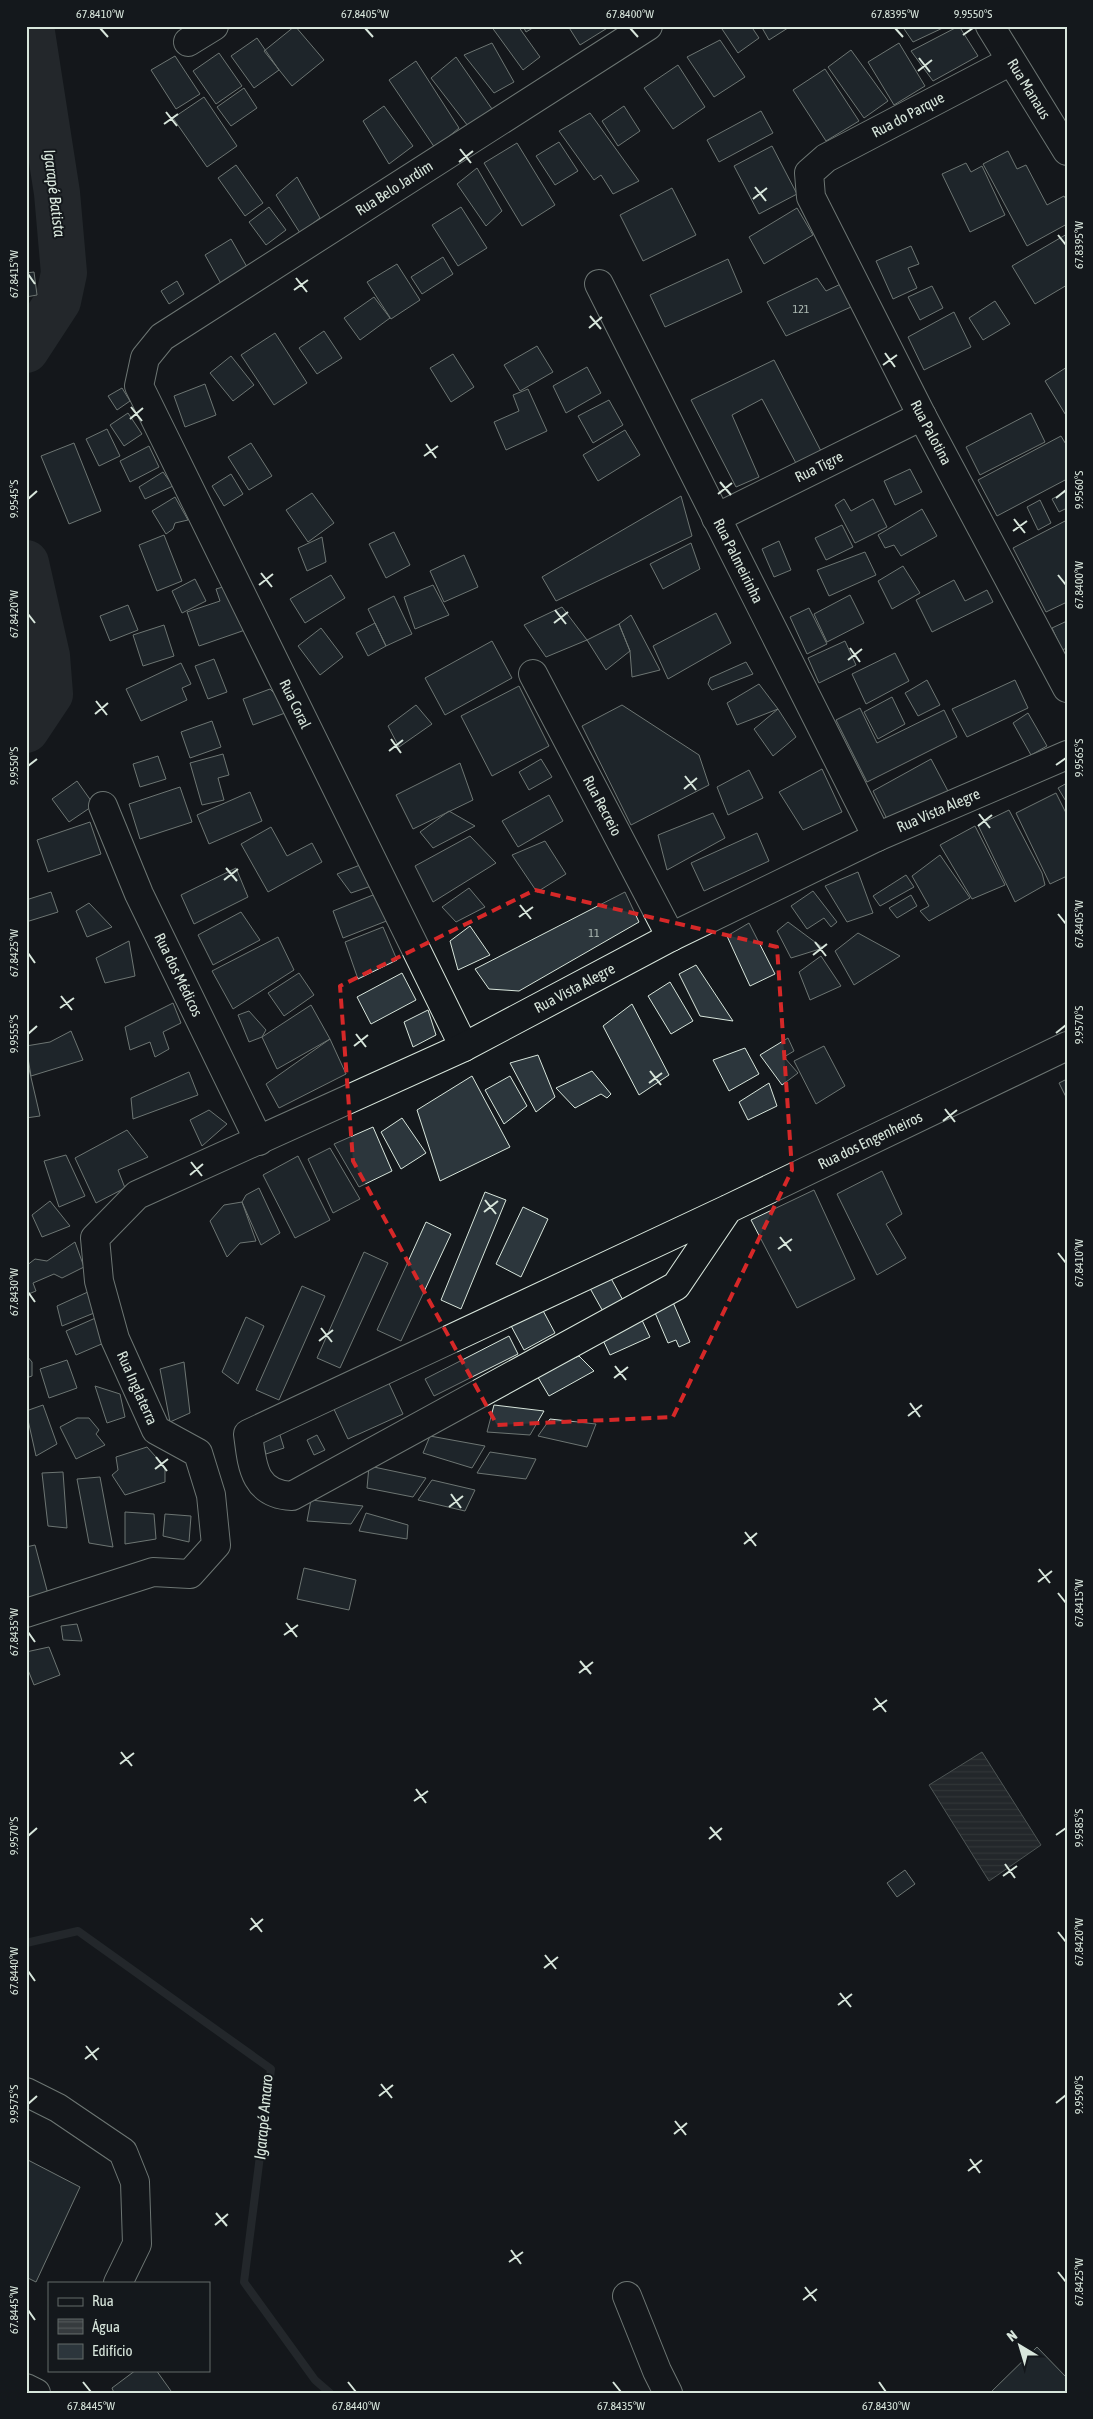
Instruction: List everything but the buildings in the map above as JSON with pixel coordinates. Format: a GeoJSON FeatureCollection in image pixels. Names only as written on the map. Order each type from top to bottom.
{"type":"FeatureCollection","features":[{"type":"Feature","properties":{"kind":"street"},"geometry":{"type":"LineString","coordinates":[[188,42],[214,26]]}},
{"type":"Feature","properties":{"kind":"street","name":"Rua Belo Jardim"},"geometry":{"type":"LineString","coordinates":[[145,358],[162,337],[648,26]]}},
{"type":"Feature","properties":{"kind":"street","name":"Rua Manaus"},"geometry":{"type":"LineString","coordinates":[[990,26],[1067,151]]}},
{"type":"Feature","properties":{"kind":"street","name":"Rua do Parque"},"geometry":{"type":"LineString","coordinates":[[809,173],[826,158],[1011,61]]}},
{"type":"Feature","properties":{"kind":"street","name":"Rua Palotina"},"geometry":{"type":"LineString","coordinates":[[809,173],[811,197],[922,416],[1067,688]]}},
{"type":"Feature","properties":{"kind":"street","name":"Rua Palmeirinha"},"geometry":{"type":"LineString","coordinates":[[599,284],[877,837]]}},
{"type":"Feature","properties":{"kind":"street","name":"Rua Coral"},"geometry":{"type":"LineString","coordinates":[[145,358],[139,386],[464,1047]]}},
{"type":"Feature","properties":{"kind":"street","name":"Rua Tigre"},"geometry":{"type":"LineString","coordinates":[[716,518],[922,416]]}},
{"type":"Feature","properties":{"kind":"street","name":"Rua Recreio"},"geometry":{"type":"LineString","coordinates":[[533,674],[671,937]]}},
{"type":"Feature","properties":{"kind":"street","name":"Rua Vista Alegre"},"geometry":{"type":"LineString","coordinates":[[95,1238],[138,1196],[464,1047],[671,937],[877,837],[1067,755]]}},
{"type":"Feature","properties":{"kind":"street","name":"Rua dos Médicos"},"geometry":{"type":"LineString","coordinates":[[103,806],[143,903],[259,1141]]}},
{"type":"Feature","properties":{"kind":"street","name":"Rua dos Engenheiros"},"geometry":{"type":"LineString","coordinates":[[728,1209],[676,1286],[292,1496],[280,1495],[270,1490],[260,1481],[252,1468],[248,1434],[728,1209],[1067,1046]]}},
{"type":"Feature","properties":{"kind":"street","name":"Rua Inglaterra"},"geometry":{"type":"LineString","coordinates":[[26,1613],[153,1572],[190,1574],[216,1545],[211,1495],[198,1453],[156,1430],[115,1339],[99,1281],[95,1238]]}},
{"type":"Feature","properties":{"kind":"street"},"geometry":{"type":"LineString","coordinates":[[26,2092],[58,2108],[123,2152],[135,2182],[137,2244],[118,2282]]}},
{"type":"Feature","properties":{"kind":"street"},"geometry":{"type":"LineString","coordinates":[[627,2296],[668,2393]]}},
{"type":"Feature","properties":{"kind":"street"},"geometry":{"type":"LineString","coordinates":[[26,2388],[36,2393]]}},
{"type":"Feature","properties":{"kind":"highlighted area"},"geometry":{"type":"Polygon","coordinates":[[[535,890],[777,947],[792,1170],[673,1417],[497,1425],[353,1161],[340,986],[535,890]]]}},
{"type":"Feature","properties":{"kind":"water"},"geometry":{"type":"Polygon","coordinates":[[[982,1752],[1041,1845],[989,1881],[929,1785],[982,1752]]]}},
{"type":"Feature","properties":{"kind":"waterway","name":"Igarapé Batista"},"geometry":{"type":"LineString","coordinates":[[26,350],[58,301],[64,273],[57,193],[31,26]]}},
{"type":"Feature","properties":{"kind":"waterway","name":"Igarapé Batista"},"geometry":{"type":"LineString","coordinates":[[26,563],[47,656],[50,694],[26,730]]}},
{"type":"Feature","properties":{"kind":"waterway","name":"Igarapé Amaro"},"geometry":{"type":"LineString","coordinates":[[26,1943],[78,1931],[271,2069],[244,2282],[315,2380],[330,2393]]}}]}
